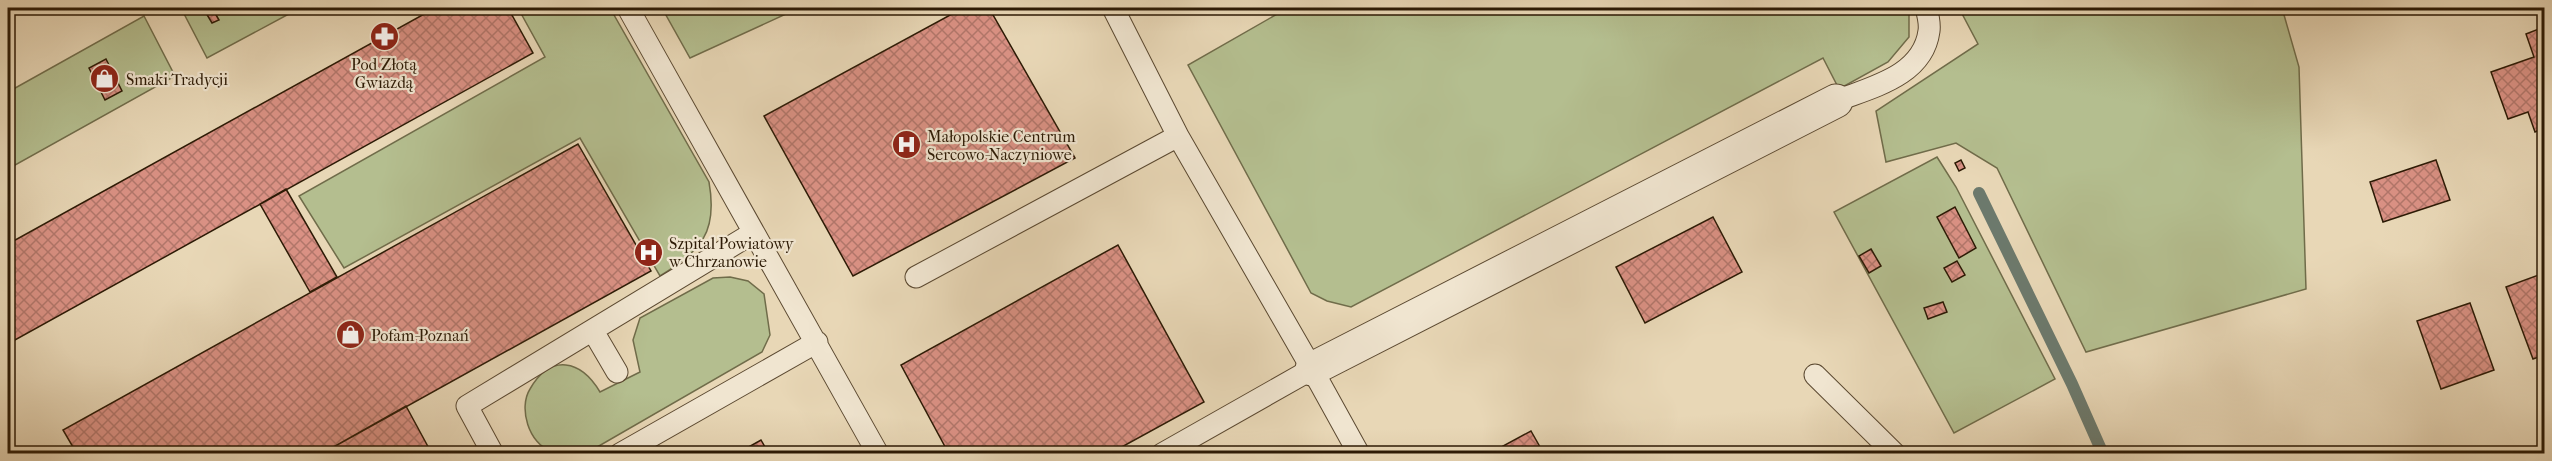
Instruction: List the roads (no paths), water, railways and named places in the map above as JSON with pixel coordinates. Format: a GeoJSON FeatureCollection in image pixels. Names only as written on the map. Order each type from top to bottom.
{"type":"FeatureCollection","features":[{"type":"Feature","properties":{"kind":"street"},"geometry":{"type":"LineString","coordinates":[[1312,369],[1836,101]]}},
{"type":"Feature","properties":{"kind":"lane"},"geometry":{"type":"LineString","coordinates":[[628,8],[878,453]]}},
{"type":"Feature","properties":{"kind":"lane"},"geometry":{"type":"LineString","coordinates":[[1113,8],[1178,136],[1359,453]]}},
{"type":"Feature","properties":{"kind":"lane"},"geometry":{"type":"LineString","coordinates":[[1836,101],[1897,77],[1922,56],[1930,30],[1926,8]]}},
{"type":"Feature","properties":{"kind":"lane"},"geometry":{"type":"LineString","coordinates":[[916,277],[1178,136]]}},
{"type":"Feature","properties":{"kind":"lane"},"geometry":{"type":"LineString","coordinates":[[493,453],[467,406],[593,332],[753,232]]}},
{"type":"Feature","properties":{"kind":"lane"},"geometry":{"type":"LineString","coordinates":[[593,332],[617,372]]}},
{"type":"Feature","properties":{"kind":"lane"},"geometry":{"type":"LineString","coordinates":[[620,453],[817,342]]}},
{"type":"Feature","properties":{"kind":"lane"},"geometry":{"type":"LineString","coordinates":[[1162,453],[1312,369]]}},
{"type":"Feature","properties":{"kind":"lane"},"geometry":{"type":"LineString","coordinates":[[1815,375],[1895,453]]}},
{"type":"Feature","properties":{"kind":"waterway"},"geometry":{"type":"LineString","coordinates":[[1979,193],[2072,384],[2103,454]]}},
{"type":"Feature","properties":{"kind":"place","name":"Pod Złotą Gwiazdą"},"geometry":{"type":"Point","coordinates":[384,36]}},
{"type":"Feature","properties":{"kind":"place","name":"Smaki Tradycji"},"geometry":{"type":"Point","coordinates":[105,79]}},
{"type":"Feature","properties":{"kind":"place","name":"Małopolskie Centrum Sercowo-Naczyniowe"},"geometry":{"type":"Point","coordinates":[906,145]}},
{"type":"Feature","properties":{"kind":"place","name":"Szpital Powiatowy w Chrzanowie"},"geometry":{"type":"Point","coordinates":[648,252]}},
{"type":"Feature","properties":{"kind":"place","name":"Pofam-Poznań"},"geometry":{"type":"Point","coordinates":[350,335]}}]}
